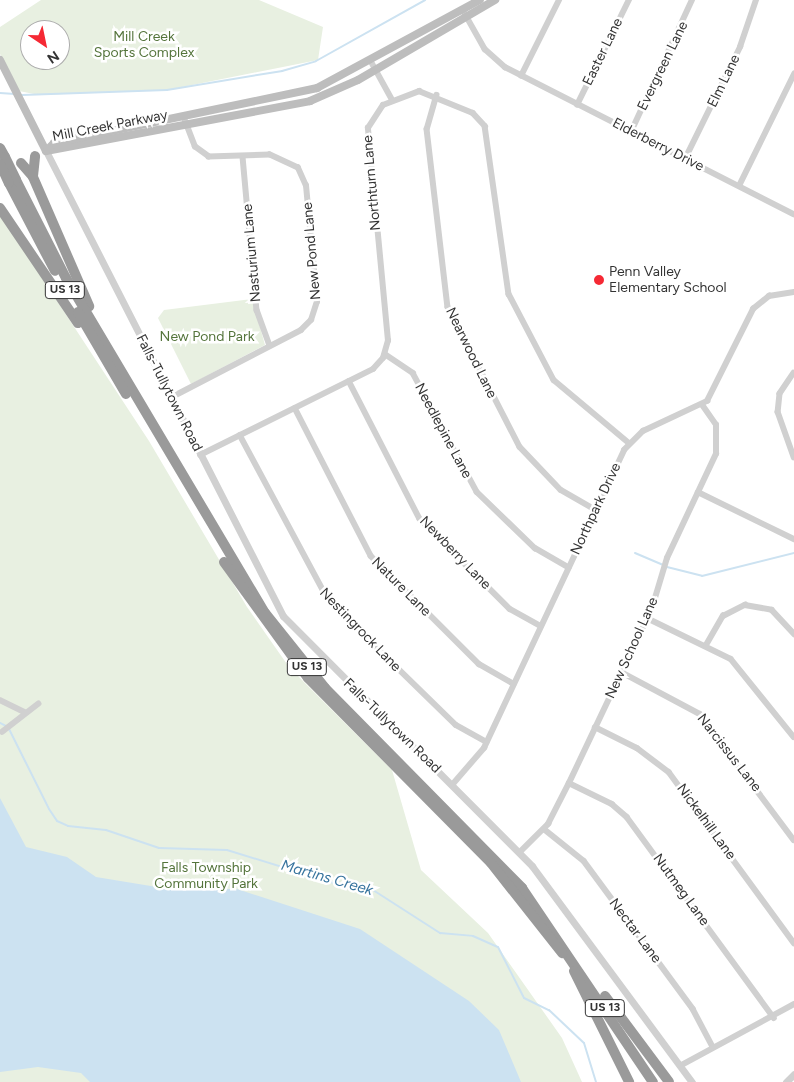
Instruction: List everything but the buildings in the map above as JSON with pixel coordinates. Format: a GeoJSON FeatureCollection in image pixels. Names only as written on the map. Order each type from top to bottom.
{"type":"FeatureCollection","features":[{"type":"Feature","properties":{"kind":"highway","name":"US 13"},"geometry":{"type":"LineString","coordinates":[[2,156],[13,182],[126,394],[238,585],[283,648],[334,707],[491,863],[574,971],[645,1082]]}},
{"type":"Feature","properties":{"kind":"highway"},"geometry":{"type":"LineString","coordinates":[[33,177],[35,156]]}},
{"type":"Feature","properties":{"kind":"highway"},"geometry":{"type":"LineString","coordinates":[[21,163],[33,177],[113,357]]}},
{"type":"Feature","properties":{"kind":"highway","name":"US 13"},"geometry":{"type":"LineString","coordinates":[[13,182],[113,357],[276,629],[339,702],[496,858],[557,934],[653,1082]]}},
{"type":"Feature","properties":{"kind":"highway"},"geometry":{"type":"LineString","coordinates":[[0,208],[126,394]]}},
{"type":"Feature","properties":{"kind":"highway"},"geometry":{"type":"LineString","coordinates":[[557,934],[669,1082]]}},
{"type":"Feature","properties":{"kind":"highway"},"geometry":{"type":"LineString","coordinates":[[574,971],[629,1082]]}},
{"type":"Feature","properties":{"kind":"main road","name":"Mill Creek Parkway"},"geometry":{"type":"LineString","coordinates":[[46,151],[54,143],[183,114],[299,94],[371,61],[480,0]]}},
{"type":"Feature","properties":{"kind":"main road","name":"Mill Creek Parkway"},"geometry":{"type":"LineString","coordinates":[[46,151],[185,124],[295,106],[376,70],[467,19],[495,0]]}},
{"type":"Feature","properties":{"kind":"main road"},"geometry":{"type":"LineString","coordinates":[[0,60],[46,151],[0,173]]}},
{"type":"Feature","properties":{"kind":"street"},"geometry":{"type":"LineString","coordinates":[[521,76],[559,0]]}},
{"type":"Feature","properties":{"kind":"street","name":"Easter Lane"},"geometry":{"type":"LineString","coordinates":[[577,105],[629,0]]}},
{"type":"Feature","properties":{"kind":"street","name":"Evergreen Lane"},"geometry":{"type":"LineString","coordinates":[[631,132],[692,0]]}},
{"type":"Feature","properties":{"kind":"street","name":"Elm Lane"},"geometry":{"type":"LineString","coordinates":[[685,159],[740,47],[756,0]]}},
{"type":"Feature","properties":{"kind":"street","name":"Elderberry Drive"},"geometry":{"type":"LineString","coordinates":[[462,10],[491,56],[521,76],[794,214]]}},
{"type":"Feature","properties":{"kind":"street"},"geometry":{"type":"LineString","coordinates":[[371,61],[392,99]]}},
{"type":"Feature","properties":{"kind":"street"},"geometry":{"type":"LineString","coordinates":[[740,186],[794,74]]}},
{"type":"Feature","properties":{"kind":"street","name":"Northturn Lane"},"geometry":{"type":"LineString","coordinates":[[385,354],[388,342],[367,136],[372,117],[392,99],[411,91],[438,95],[473,113],[488,132],[506,283],[547,369],[566,393],[629,443]]}},
{"type":"Feature","properties":{"kind":"street","name":"Nearwood Lane"},"geometry":{"type":"LineString","coordinates":[[438,95],[427,129],[448,307],[520,447],[561,490],[596,510]]}},
{"type":"Feature","properties":{"kind":"street","name":"New Pond Lane"},"geometry":{"type":"LineString","coordinates":[[172,397],[307,326],[316,309],[306,186],[298,168],[282,157],[205,156],[191,141],[183,114]]}},
{"type":"Feature","properties":{"kind":"street","name":"Falls-Tullytown Road"},"geometry":{"type":"LineString","coordinates":[[46,151],[200,455],[289,624],[520,852],[692,1082]]}},
{"type":"Feature","properties":{"kind":"street","name":"Nasturium Lane"},"geometry":{"type":"LineString","coordinates":[[243,157],[257,310],[270,346]]}},
{"type":"Feature","properties":{"kind":"street","name":"Northpark Drive"},"geometry":{"type":"LineString","coordinates":[[452,785],[487,742],[629,443],[651,427],[702,405],[714,392],[754,309],[769,296],[794,292]]}},
{"type":"Feature","properties":{"kind":"street"},"geometry":{"type":"LineString","coordinates":[[200,455],[374,368],[385,354]]}},
{"type":"Feature","properties":{"kind":"street","name":"Needlepine Lane"},"geometry":{"type":"LineString","coordinates":[[385,354],[412,373],[477,492],[534,548],[568,568]]}},
{"type":"Feature","properties":{"kind":"street"},"geometry":{"type":"LineString","coordinates":[[794,373],[780,394],[778,412],[794,458]]}},
{"type":"Feature","properties":{"kind":"street","name":"Newberry Lane"},"geometry":{"type":"LineString","coordinates":[[349,380],[420,519],[510,609],[541,626]]}},
{"type":"Feature","properties":{"kind":"street","name":"New School Lane"},"geometry":{"type":"LineString","coordinates":[[520,852],[544,828],[569,783],[647,618],[667,558],[698,492],[718,440],[712,418],[702,405]]}},
{"type":"Feature","properties":{"kind":"street","name":"Nature Lane"},"geometry":{"type":"LineString","coordinates":[[295,408],[371,556],[479,664],[514,684]]}},
{"type":"Feature","properties":{"kind":"street","name":"Nestingrock Lane"},"geometry":{"type":"LineString","coordinates":[[240,435],[329,601],[456,725],[487,742]]}},
{"type":"Feature","properties":{"kind":"street"},"geometry":{"type":"LineString","coordinates":[[698,492],[794,539]]}},
{"type":"Feature","properties":{"kind":"street"},"geometry":{"type":"LineString","coordinates":[[706,645],[722,616],[745,605],[772,610],[794,634]]}},
{"type":"Feature","properties":{"kind":"street"},"geometry":{"type":"LineString","coordinates":[[647,618],[706,645],[747,674],[794,737]]}},
{"type":"Feature","properties":{"kind":"street","name":"Narcissus Lane"},"geometry":{"type":"LineString","coordinates":[[621,672],[686,703],[703,718],[794,840]]}},
{"type":"Feature","properties":{"kind":"street"},"geometry":{"type":"LineString","coordinates":[[0,700],[25,712]]}},
{"type":"Feature","properties":{"kind":"street"},"geometry":{"type":"LineString","coordinates":[[2,732],[25,712],[38,704]]}},
{"type":"Feature","properties":{"kind":"street","name":"Nickelhill Lane"},"geometry":{"type":"LineString","coordinates":[[595,727],[638,748],[669,772],[794,943]]}},
{"type":"Feature","properties":{"kind":"street","name":"Nutmeg Lane"},"geometry":{"type":"LineString","coordinates":[[569,783],[612,804],[627,817],[774,1018]]}},
{"type":"Feature","properties":{"kind":"street","name":"Nectar Lane"},"geometry":{"type":"LineString","coordinates":[[544,828],[584,861],[693,1009],[712,1045]]}},
{"type":"Feature","properties":{"kind":"street"},"geometry":{"type":"LineString","coordinates":[[680,1066],[712,1045],[774,1018],[794,1004]]}},
{"type":"Feature","properties":{"kind":"street"},"geometry":{"type":"LineString","coordinates":[[786,1082],[794,1074]]}},
{"type":"Feature","properties":{"kind":"green space","name":"Mill Creek Sports Complex"},"geometry":{"type":"Polygon","coordinates":[[[41,0],[259,0],[323,27],[318,60],[167,90],[39,95],[19,91],[0,54],[0,27],[41,0]]]}},
{"type":"Feature","properties":{"kind":"green space","name":"Falls Township Community Park"},"geometry":{"type":"Polygon","coordinates":[[[0,214],[149,441],[247,607],[289,667],[392,770],[421,870],[488,933],[562,1038],[582,1082],[0,1082],[0,214]]]}},
{"type":"Feature","properties":{"kind":"green space","name":"New Pond Park"},"geometry":{"type":"Polygon","coordinates":[[[252,299],[265,345],[191,384],[158,318],[164,310],[252,299]]]}},
{"type":"Feature","properties":{"kind":"water"},"geometry":{"type":"Polygon","coordinates":[[[0,798],[26,847],[67,857],[96,877],[169,889],[237,889],[360,929],[469,1001],[499,1030],[521,1082],[90,1082],[81,1073],[38,1067],[0,1072],[0,798]]]}},
{"type":"Feature","properties":{"kind":"waterway"},"geometry":{"type":"LineString","coordinates":[[22,95],[167,90],[282,71],[316,61],[425,0]]}},
{"type":"Feature","properties":{"kind":"waterway"},"geometry":{"type":"LineString","coordinates":[[0,93],[15,94]]}},
{"type":"Feature","properties":{"kind":"waterway"},"geometry":{"type":"LineString","coordinates":[[635,553],[663,565]]}},
{"type":"Feature","properties":{"kind":"waterway"},"geometry":{"type":"LineString","coordinates":[[667,567],[702,576],[794,553]]}},
{"type":"Feature","properties":{"kind":"waterway","name":"Martins Creek"},"geometry":{"type":"LineString","coordinates":[[0,723],[6,726]]}},
{"type":"Feature","properties":{"kind":"waterway","name":"Martins Creek"},"geometry":{"type":"LineString","coordinates":[[9,729],[49,809],[57,821],[68,826],[106,830],[159,848],[227,850],[334,883],[373,890],[440,933],[473,936],[498,947],[524,998],[549,1010],[584,1043],[596,1082]]}},
{"type":"Feature","properties":{"kind":"place","name":"Penn Valley Elementary School"},"geometry":{"type":"Point","coordinates":[599,280]}}]}
